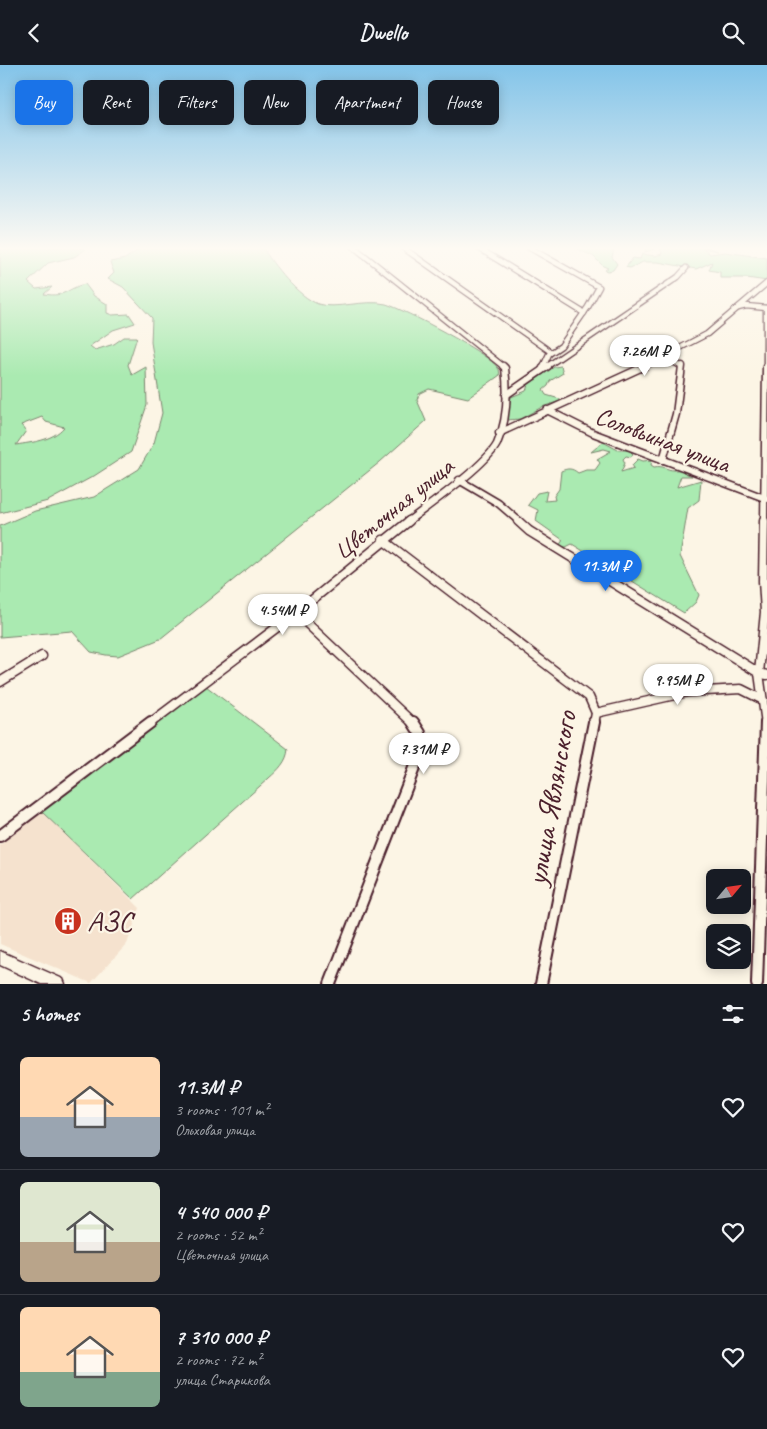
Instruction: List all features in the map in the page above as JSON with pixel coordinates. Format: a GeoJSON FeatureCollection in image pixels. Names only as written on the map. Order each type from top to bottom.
{"type":"FeatureCollection","features":[{"type":"Feature","properties":{"kind":"street","name":"Цветочная улица"},"geometry":{"type":"LineString","coordinates":[[0,836],[296,613],[383,540],[478,466],[495,446],[500,433],[506,395],[505,368],[408,290]]}},
{"type":"Feature","properties":{"kind":"street"},"geometry":{"type":"LineString","coordinates":[[463,290],[551,352]]}},
{"type":"Feature","properties":{"kind":"street"},"geometry":{"type":"LineString","coordinates":[[547,290],[584,313]]}},
{"type":"Feature","properties":{"kind":"street"},"geometry":{"type":"LineString","coordinates":[[542,370],[551,352],[561,346],[597,290]]}},
{"type":"Feature","properties":{"kind":"street"},"geometry":{"type":"LineString","coordinates":[[506,395],[659,290]]}},
{"type":"Feature","properties":{"kind":"street"},"geometry":{"type":"LineString","coordinates":[[500,433],[666,357],[707,334],[759,290]]}},
{"type":"Feature","properties":{"kind":"street"},"geometry":{"type":"LineString","coordinates":[[738,308],[746,306],[766,308],[767,395],[763,581],[765,612],[763,700],[766,720],[757,984]]}},
{"type":"Feature","properties":{"kind":"street"},"geometry":{"type":"LineString","coordinates":[[663,460],[676,414],[682,366],[666,357]]}},
{"type":"Feature","properties":{"kind":"street","name":"Соловьиная улица"},"geometry":{"type":"LineString","coordinates":[[547,410],[593,433],[765,499]]}},
{"type":"Feature","properties":{"kind":"street"},"geometry":{"type":"LineString","coordinates":[[459,480],[498,503],[529,531],[763,674]]}},
{"type":"Feature","properties":{"kind":"street","name":"улица Являнского"},"geometry":{"type":"LineString","coordinates":[[383,540],[589,697],[596,713],[541,984]]}},
{"type":"Feature","properties":{"kind":"street"},"geometry":{"type":"LineString","coordinates":[[296,613],[413,722],[420,733],[422,745],[330,984]]}},
{"type":"Feature","properties":{"kind":"street"},"geometry":{"type":"LineString","coordinates":[[0,682],[42,656]]}},
{"type":"Feature","properties":{"kind":"street"},"geometry":{"type":"LineString","coordinates":[[596,713],[688,692],[741,689],[763,700]]}},
{"type":"Feature","properties":{"kind":"street"},"geometry":{"type":"LineString","coordinates":[[2,962],[58,984]]}},
{"type":"Feature","properties":{"kind":"shaded area"},"geometry":{"type":"Polygon","coordinates":[[[42,812],[140,908],[127,944],[91,983],[0,944],[0,845],[42,812]]]}},
{"type":"Feature","properties":{"kind":"green space"},"geometry":{"type":"Polygon","coordinates":[[[0,290],[49,290],[44,294],[57,295],[71,290],[89,290],[94,296],[107,304],[107,313],[112,315],[129,314],[135,323],[113,330],[90,346],[95,350],[114,344],[124,337],[137,337],[128,365],[132,375],[146,367],[147,405],[131,452],[94,476],[48,501],[0,513],[0,290]],[[42,417],[21,425],[26,431],[16,445],[48,438],[64,427],[46,422],[42,417]]]}},
{"type":"Feature","properties":{"kind":"green space"},"geometry":{"type":"Polygon","coordinates":[[[126,290],[297,290],[311,300],[325,306],[368,303],[386,304],[427,323],[480,353],[492,361],[498,368],[500,375],[468,398],[429,389],[419,394],[417,400],[426,421],[380,462],[160,639],[118,656],[91,652],[72,631],[0,637],[0,526],[35,511],[94,497],[139,469],[154,443],[162,413],[151,342],[152,318],[126,290]]]}},
{"type":"Feature","properties":{"kind":"green space"},"geometry":{"type":"Polygon","coordinates":[[[561,366],[563,373],[550,381],[543,390],[546,395],[563,400],[542,407],[520,419],[507,420],[511,397],[526,391],[528,385],[554,367],[561,366]]]}},
{"type":"Feature","properties":{"kind":"green space"},"geometry":{"type":"Polygon","coordinates":[[[603,442],[618,450],[629,450],[633,454],[631,457],[626,456],[623,459],[625,463],[621,472],[634,468],[632,465],[638,459],[643,461],[652,460],[651,465],[654,467],[685,470],[687,471],[683,472],[692,476],[681,476],[677,487],[701,480],[699,500],[688,508],[680,556],[699,595],[696,602],[684,613],[572,544],[566,547],[559,546],[563,540],[536,521],[538,510],[528,505],[537,493],[547,491],[545,501],[555,500],[554,496],[559,489],[561,471],[570,469],[578,473],[586,470],[595,470],[600,463],[597,459],[611,451],[604,449],[591,452],[603,442]]]}},
{"type":"Feature","properties":{"kind":"green space"},"geometry":{"type":"Polygon","coordinates":[[[206,686],[288,749],[286,758],[272,775],[133,899],[42,812],[46,806],[206,686]]]}},
{"type":"Feature","properties":{"kind":"place","name":"АЗС"},"geometry":{"type":"Point","coordinates":[68,921]}}]}
